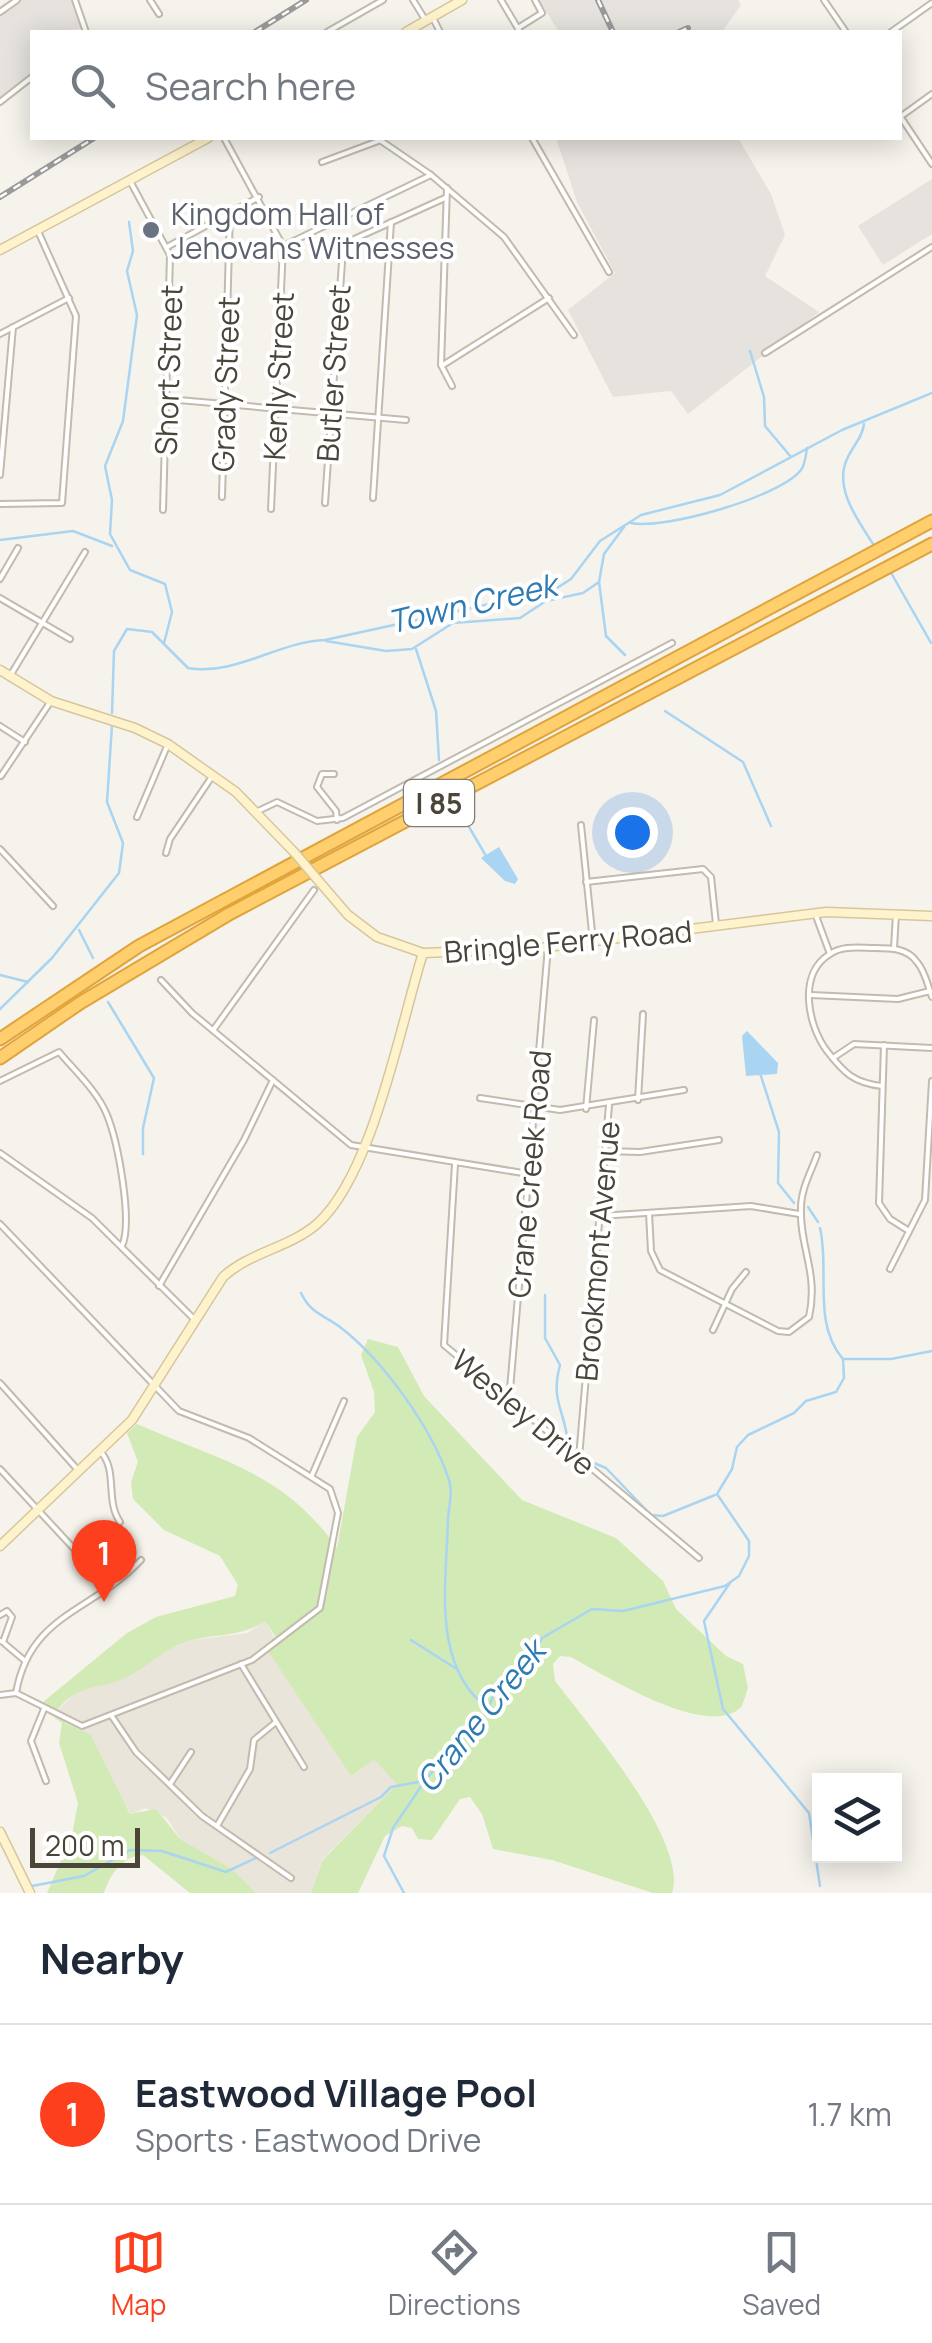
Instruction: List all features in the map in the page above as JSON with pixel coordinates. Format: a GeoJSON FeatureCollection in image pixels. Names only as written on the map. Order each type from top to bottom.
{"type":"FeatureCollection","features":[{"type":"Feature","properties":{"kind":"highway","name":"I 85"},"geometry":{"type":"LineString","coordinates":[[0,1040],[139,946],[932,521]]}},
{"type":"Feature","properties":{"kind":"highway","name":"I 85"},"geometry":{"type":"LineString","coordinates":[[0,1058],[80,1003],[229,914],[932,544]]}},
{"type":"Feature","properties":{"kind":"street"},"geometry":{"type":"LineString","coordinates":[[0,12],[16,0]]}},
{"type":"Feature","properties":{"kind":"street"},"geometry":{"type":"LineString","coordinates":[[75,0],[86,30]]}},
{"type":"Feature","properties":{"kind":"street"},"geometry":{"type":"LineString","coordinates":[[150,0],[158,14]]}},
{"type":"Feature","properties":{"kind":"street"},"geometry":{"type":"LineString","coordinates":[[330,30],[383,0]]}},
{"type":"Feature","properties":{"kind":"street"},"geometry":{"type":"LineString","coordinates":[[412,0],[438,30]]}},
{"type":"Feature","properties":{"kind":"street"},"geometry":{"type":"LineString","coordinates":[[410,30],[462,0]]}},
{"type":"Feature","properties":{"kind":"street"},"geometry":{"type":"LineString","coordinates":[[502,0],[519,30],[542,13],[535,0]]}},
{"type":"Feature","properties":{"kind":"street"},"geometry":{"type":"LineString","coordinates":[[824,0],[845,30]]}},
{"type":"Feature","properties":{"kind":"street"},"geometry":{"type":"LineString","coordinates":[[895,30],[932,3]]}},
{"type":"Feature","properties":{"kind":"street"},"geometry":{"type":"LineString","coordinates":[[0,102],[30,79]]}},
{"type":"Feature","properties":{"kind":"street"},"geometry":{"type":"LineString","coordinates":[[902,115],[932,94]]}},
{"type":"Feature","properties":{"kind":"street"},"geometry":{"type":"LineString","coordinates":[[902,119],[932,164]]}},
{"type":"Feature","properties":{"kind":"street"},"geometry":{"type":"LineString","coordinates":[[0,250],[204,140]]}},
{"type":"Feature","properties":{"kind":"street","name":"Kenly Street"},"geometry":{"type":"LineString","coordinates":[[225,140],[283,246],[272,509]]}},
{"type":"Feature","properties":{"kind":"street"},"geometry":{"type":"LineString","coordinates":[[322,162],[381,140],[447,188],[518,252],[574,335]]}},
{"type":"Feature","properties":{"kind":"street"},"geometry":{"type":"LineString","coordinates":[[533,140],[609,272]]}},
{"type":"Feature","properties":{"kind":"street"},"geometry":{"type":"LineString","coordinates":[[283,246],[431,175]]}},
{"type":"Feature","properties":{"kind":"street","name":"Short Street"},"geometry":{"type":"LineString","coordinates":[[130,181],[167,247],[172,270],[163,510]]}},
{"type":"Feature","properties":{"kind":"street"},"geometry":{"type":"LineString","coordinates":[[447,188],[441,366],[452,386]]}},
{"type":"Feature","properties":{"kind":"street"},"geometry":{"type":"LineString","coordinates":[[167,247],[258,197]]}},
{"type":"Feature","properties":{"kind":"street","name":"Butler Street"},"geometry":{"type":"LineString","coordinates":[[325,503],[343,248],[444,198]]}},
{"type":"Feature","properties":{"kind":"street","name":"Grady Street"},"geometry":{"type":"LineString","coordinates":[[222,497],[230,211]]}},
{"type":"Feature","properties":{"kind":"street"},"geometry":{"type":"LineString","coordinates":[[373,498],[390,222]]}},
{"type":"Feature","properties":{"kind":"street"},"geometry":{"type":"LineString","coordinates":[[0,504],[62,503],[76,316],[37,229]]}},
{"type":"Feature","properties":{"kind":"street"},"geometry":{"type":"LineString","coordinates":[[765,353],[932,247]]}},
{"type":"Feature","properties":{"kind":"street"},"geometry":{"type":"LineString","coordinates":[[0,334],[69,298]]}},
{"type":"Feature","properties":{"kind":"street"},"geometry":{"type":"LineString","coordinates":[[441,366],[549,298]]}},
{"type":"Feature","properties":{"kind":"street"},"geometry":{"type":"LineString","coordinates":[[0,475],[13,327]]}},
{"type":"Feature","properties":{"kind":"street"},"geometry":{"type":"LineString","coordinates":[[167,399],[406,420]]}},
{"type":"Feature","properties":{"kind":"street"},"geometry":{"type":"LineString","coordinates":[[0,579],[18,548]]}},
{"type":"Feature","properties":{"kind":"street"},"geometry":{"type":"LineString","coordinates":[[10,676],[85,552]]}},
{"type":"Feature","properties":{"kind":"street"},"geometry":{"type":"LineString","coordinates":[[0,598],[70,640]]}},
{"type":"Feature","properties":{"kind":"street"},"geometry":{"type":"LineString","coordinates":[[258,812],[276,802],[318,822],[337,820],[672,643]]}},
{"type":"Feature","properties":{"kind":"street","name":"Bringle Ferry Road"},"geometry":{"type":"LineString","coordinates":[[0,670],[51,701],[135,728],[168,744],[213,774],[258,812],[368,932],[400,948],[422,952],[548,947],[816,914],[932,916]]}},
{"type":"Feature","properties":{"kind":"street"},"geometry":{"type":"LineString","coordinates":[[1,776],[51,701]]}},
{"type":"Feature","properties":{"kind":"street"},"geometry":{"type":"LineString","coordinates":[[0,726],[25,742]]}},
{"type":"Feature","properties":{"kind":"street"},"geometry":{"type":"LineString","coordinates":[[137,816],[168,744]]}},
{"type":"Feature","properties":{"kind":"street"},"geometry":{"type":"LineString","coordinates":[[166,853],[170,839],[213,774]]}},
{"type":"Feature","properties":{"kind":"street"},"geometry":{"type":"LineString","coordinates":[[334,774],[322,774],[317,788],[336,812],[337,820]]}},
{"type":"Feature","properties":{"kind":"street"},"geometry":{"type":"LineString","coordinates":[[581,825],[593,942]]}},
{"type":"Feature","properties":{"kind":"street"},"geometry":{"type":"LineString","coordinates":[[0,849],[53,906]]}},
{"type":"Feature","properties":{"kind":"street"},"geometry":{"type":"LineString","coordinates":[[586,882],[707,871],[716,928]]}},
{"type":"Feature","properties":{"kind":"street"},"geometry":{"type":"LineString","coordinates":[[214,1030],[314,890]]}},
{"type":"Feature","properties":{"kind":"street"},"geometry":{"type":"LineString","coordinates":[[816,914],[830,954]]}},
{"type":"Feature","properties":{"kind":"street"},"geometry":{"type":"LineString","coordinates":[[894,948],[896,914]]}},
{"type":"Feature","properties":{"kind":"street","name":"Crane Creek Road"},"geometry":{"type":"LineString","coordinates":[[510,1401],[548,947]]}},
{"type":"Feature","properties":{"kind":"street"},"geometry":{"type":"LineString","coordinates":[[811,995],[898,999],[931,994],[919,964],[894,948],[844,948],[830,954],[816,968],[811,995],[810,1020],[845,1075],[862,1084],[882,1086]]}},
{"type":"Feature","properties":{"kind":"street"},"geometry":{"type":"LineString","coordinates":[[0,1546],[132,1420],[193,1318],[229,1271],[316,1224],[344,1188],[364,1150],[422,952]]}},
{"type":"Feature","properties":{"kind":"street"},"geometry":{"type":"LineString","coordinates":[[161,980],[344,1140],[364,1150],[529,1174]]}},
{"type":"Feature","properties":{"kind":"street"},"geometry":{"type":"LineString","coordinates":[[638,1100],[643,1014]]}},
{"type":"Feature","properties":{"kind":"street"},"geometry":{"type":"LineString","coordinates":[[586,1109],[594,1020]]}},
{"type":"Feature","properties":{"kind":"street"},"geometry":{"type":"LineString","coordinates":[[833,1058],[854,1044],[932,1048]]}},
{"type":"Feature","properties":{"kind":"street"},"geometry":{"type":"LineString","coordinates":[[884,1045],[879,1203],[890,1219],[909,1231]]}},
{"type":"Feature","properties":{"kind":"street"},"geometry":{"type":"LineString","coordinates":[[0,1082],[59,1052],[107,1113],[128,1226],[122,1246]]}},
{"type":"Feature","properties":{"kind":"street"},"geometry":{"type":"LineString","coordinates":[[159,1286],[244,1140],[273,1080]]}},
{"type":"Feature","properties":{"kind":"street"},"geometry":{"type":"LineString","coordinates":[[890,1269],[925,1200],[930,1172],[932,1081]]}},
{"type":"Feature","properties":{"kind":"street"},"geometry":{"type":"LineString","coordinates":[[480,1098],[586,1109],[684,1090]]}},
{"type":"Feature","properties":{"kind":"street","name":"Brookmont Avenue"},"geometry":{"type":"LineString","coordinates":[[578,1458],[609,1105]]}},
{"type":"Feature","properties":{"kind":"street"},"geometry":{"type":"LineString","coordinates":[[605,1151],[640,1152],[719,1140]]}},
{"type":"Feature","properties":{"kind":"street"},"geometry":{"type":"LineString","coordinates":[[0,1152],[92,1218],[193,1318]]}},
{"type":"Feature","properties":{"kind":"street"},"geometry":{"type":"LineString","coordinates":[[649,1213],[651,1252],[660,1270],[778,1330],[797,1328],[809,1317],[812,1263],[800,1214],[817,1155]]}},
{"type":"Feature","properties":{"kind":"street","name":"Wesley Drive"},"geometry":{"type":"LineString","coordinates":[[455,1164],[442,1340],[698,1558]]}},
{"type":"Feature","properties":{"kind":"street"},"geometry":{"type":"LineString","coordinates":[[600,1216],[751,1206],[800,1214]]}},
{"type":"Feature","properties":{"kind":"street"},"geometry":{"type":"LineString","coordinates":[[0,1224],[187,1417],[248,1438],[312,1476],[330,1489],[338,1503],[323,1602],[305,1622],[242,1664],[112,1715],[76,1725],[16,1693],[0,1695]]}},
{"type":"Feature","properties":{"kind":"street"},"geometry":{"type":"LineString","coordinates":[[713,1330],[746,1272]]}},
{"type":"Feature","properties":{"kind":"street"},"geometry":{"type":"LineString","coordinates":[[0,1383],[80,1472]]}},
{"type":"Feature","properties":{"kind":"street"},"geometry":{"type":"LineString","coordinates":[[0,1399],[8,1393]]}},
{"type":"Feature","properties":{"kind":"street"},"geometry":{"type":"LineString","coordinates":[[312,1476],[344,1401]]}},
{"type":"Feature","properties":{"kind":"street"},"geometry":{"type":"LineString","coordinates":[[101,1452],[111,1466],[114,1514],[120,1522]]}},
{"type":"Feature","properties":{"kind":"street"},"geometry":{"type":"LineString","coordinates":[[0,1468],[77,1552]]}},
{"type":"Feature","properties":{"kind":"street"},"geometry":{"type":"LineString","coordinates":[[16,1693],[24,1660],[40,1634],[140,1560]]}},
{"type":"Feature","properties":{"kind":"street"},"geometry":{"type":"LineString","coordinates":[[0,1615],[7,1611],[12,1617],[2,1642],[24,1660]]}},
{"type":"Feature","properties":{"kind":"street"},"geometry":{"type":"LineString","coordinates":[[242,1664],[304,1766]]}},
{"type":"Feature","properties":{"kind":"street"},"geometry":{"type":"LineString","coordinates":[[44,1709],[30,1740],[46,1781]]}},
{"type":"Feature","properties":{"kind":"street"},"geometry":{"type":"LineString","coordinates":[[112,1715],[136,1752],[170,1784],[217,1826],[291,1878]]}},
{"type":"Feature","properties":{"kind":"street"},"geometry":{"type":"LineString","coordinates":[[217,1826],[250,1769],[254,1740],[276,1722]]}},
{"type":"Feature","properties":{"kind":"street"},"geometry":{"type":"LineString","coordinates":[[170,1784],[190,1752]]}},
{"type":"Feature","properties":{"kind":"street"},"geometry":{"type":"LineString","coordinates":[[0,1832],[30,1893]]}},
{"type":"Feature","properties":{"kind":"shaded area"},"geometry":{"type":"Polygon","coordinates":[[[22,0],[72,0],[82,29],[30,30],[30,76],[0,99],[0,16],[22,0]]]}},
{"type":"Feature","properties":{"kind":"shaded area"},"geometry":{"type":"Polygon","coordinates":[[[539,0],[738,0],[741,5],[723,30],[558,30],[539,0]]]}},
{"type":"Feature","properties":{"kind":"shaded area"},"geometry":{"type":"Polygon","coordinates":[[[557,140],[739,140],[771,194],[785,235],[765,276],[819,312],[688,414],[671,391],[613,397],[568,310],[615,273],[577,202],[557,140]]]}},
{"type":"Feature","properties":{"kind":"shaded area"},"geometry":{"type":"Polygon","coordinates":[[[932,179],[932,234],[883,265],[858,226],[932,179]]]}},
{"type":"Feature","properties":{"kind":"shaded area"},"geometry":{"type":"Polygon","coordinates":[[[265,1621],[351,1776],[374,1760],[397,1784],[322,1860],[311,1893],[256,1893],[232,1869],[180,1839],[167,1818],[146,1808],[131,1814],[81,1729],[64,1722],[57,1711],[75,1693],[93,1683],[129,1676],[169,1649],[191,1640],[248,1633],[265,1621]]]}},
{"type":"Feature","properties":{"kind":"green space"},"geometry":{"type":"Polygon","coordinates":[[[368,1339],[398,1347],[424,1396],[522,1500],[616,1538],[663,1581],[676,1609],[726,1656],[743,1664],[748,1688],[742,1706],[727,1715],[707,1716],[657,1702],[571,1657],[560,1656],[553,1664],[555,1681],[611,1754],[651,1815],[666,1844],[673,1871],[672,1893],[653,1893],[552,1860],[493,1849],[482,1814],[470,1797],[460,1799],[432,1840],[418,1839],[412,1828],[402,1826],[385,1836],[358,1893],[311,1893],[322,1861],[397,1784],[374,1760],[351,1776],[266,1648],[277,1639],[265,1621],[239,1632],[183,1643],[121,1680],[73,1695],[57,1711],[64,1722],[91,1735],[130,1814],[156,1809],[180,1839],[232,1869],[256,1893],[190,1893],[143,1855],[118,1868],[104,1893],[47,1893],[72,1835],[78,1803],[59,1743],[62,1723],[48,1713],[43,1702],[127,1633],[156,1617],[235,1596],[238,1585],[220,1556],[164,1530],[133,1499],[131,1482],[138,1462],[127,1433],[137,1424],[271,1484],[316,1522],[337,1548],[357,1437],[375,1412],[374,1392],[361,1355],[368,1339]]]}},
{"type":"Feature","properties":{"kind":"water"},"geometry":{"type":"Polygon","coordinates":[[[499,847],[518,879],[515,884],[505,881],[481,858],[499,847]]]}},
{"type":"Feature","properties":{"kind":"water"},"geometry":{"type":"Polygon","coordinates":[[[747,1031],[778,1063],[777,1074],[746,1076],[742,1036],[747,1031]]]}},
{"type":"Feature","properties":{"kind":"waterway"},"geometry":{"type":"LineString","coordinates":[[129,222],[133,251],[127,271],[137,315],[123,421],[105,466],[112,500],[110,534],[130,570],[165,584],[172,612],[164,643]]}},
{"type":"Feature","properties":{"kind":"waterway"},"geometry":{"type":"LineString","coordinates":[[750,351],[764,397],[765,426],[791,457]]}},
{"type":"Feature","properties":{"kind":"waterway","name":"Town Creek"},"geometry":{"type":"LineString","coordinates":[[112,713],[114,651],[127,629],[152,632],[188,668],[206,669],[307,642],[554,590],[571,579],[600,541],[641,515],[720,495],[842,430],[932,393]]}},
{"type":"Feature","properties":{"kind":"waterway"},"geometry":{"type":"LineString","coordinates":[[864,424],[847,459],[843,482],[850,505],[875,547]]}},
{"type":"Feature","properties":{"kind":"waterway"},"geometry":{"type":"LineString","coordinates":[[631,523],[694,516],[770,491],[801,470],[807,448]]}},
{"type":"Feature","properties":{"kind":"waterway"},"geometry":{"type":"LineString","coordinates":[[624,527],[604,554],[599,582],[606,636],[625,655]]}},
{"type":"Feature","properties":{"kind":"waterway"},"geometry":{"type":"LineString","coordinates":[[0,540],[73,531],[112,546]]}},
{"type":"Feature","properties":{"kind":"waterway"},"geometry":{"type":"LineString","coordinates":[[890,571],[931,643]]}},
{"type":"Feature","properties":{"kind":"waterway"},"geometry":{"type":"LineString","coordinates":[[326,641],[386,651],[412,649],[453,623],[520,618],[546,601],[583,593],[599,582]]}},
{"type":"Feature","properties":{"kind":"waterway"},"geometry":{"type":"LineString","coordinates":[[416,649],[436,711],[439,760]]}},
{"type":"Feature","properties":{"kind":"waterway"},"geometry":{"type":"LineString","coordinates":[[665,711],[743,762],[771,826]]}},
{"type":"Feature","properties":{"kind":"waterway","name":"Town Creek"},"geometry":{"type":"LineString","coordinates":[[0,1009],[52,958],[119,873],[123,843],[107,802],[112,725]]}},
{"type":"Feature","properties":{"kind":"waterway"},"geometry":{"type":"LineString","coordinates":[[462,815],[486,856]]}},
{"type":"Feature","properties":{"kind":"waterway"},"geometry":{"type":"LineString","coordinates":[[79,930],[93,958]]}},
{"type":"Feature","properties":{"kind":"waterway"},"geometry":{"type":"LineString","coordinates":[[0,975],[28,982]]}},
{"type":"Feature","properties":{"kind":"waterway"},"geometry":{"type":"LineString","coordinates":[[108,1002],[154,1078],[143,1128],[143,1154]]}},
{"type":"Feature","properties":{"kind":"waterway"},"geometry":{"type":"LineString","coordinates":[[760,1073],[779,1132],[778,1183],[794,1203]]}},
{"type":"Feature","properties":{"kind":"waterway"},"geometry":{"type":"LineString","coordinates":[[808,1207],[818,1222]]}},
{"type":"Feature","properties":{"kind":"waterway"},"geometry":{"type":"LineString","coordinates":[[820,1228],[825,1313],[828,1330],[843,1359]]}},
{"type":"Feature","properties":{"kind":"waterway"},"geometry":{"type":"LineString","coordinates":[[301,1293],[314,1310],[356,1341],[389,1376],[418,1417],[441,1460],[451,1490],[445,1595],[450,1646],[470,1691],[489,1709]]}},
{"type":"Feature","properties":{"kind":"waterway"},"geometry":{"type":"LineString","coordinates":[[545,1295],[545,1338],[560,1365],[557,1397],[568,1444]]}},
{"type":"Feature","properties":{"kind":"waterway","name":"Crane Creek"},"geometry":{"type":"LineString","coordinates":[[404,1893],[384,1856],[393,1828],[426,1779],[485,1715],[498,1685],[527,1666],[542,1638],[592,1609],[623,1611],[725,1586],[739,1576],[749,1556],[749,1541],[717,1494],[732,1469],[737,1447],[748,1435],[794,1413],[806,1401],[836,1392],[844,1378],[843,1359],[891,1359],[932,1351]]}},
{"type":"Feature","properties":{"kind":"waterway"},"geometry":{"type":"LineString","coordinates":[[584,1459],[606,1468],[651,1515],[663,1516],[715,1495]]}},
{"type":"Feature","properties":{"kind":"waterway"},"geometry":{"type":"LineString","coordinates":[[730,1583],[704,1621],[723,1709],[809,1813],[820,1886]]}},
{"type":"Feature","properties":{"kind":"waterway"},"geometry":{"type":"LineString","coordinates":[[411,1640],[455,1668]]}},
{"type":"Feature","properties":{"kind":"waterway"},"geometry":{"type":"LineString","coordinates":[[270,1853],[381,1797],[391,1787],[424,1781]]}},
{"type":"Feature","properties":{"kind":"waterway"},"geometry":{"type":"LineString","coordinates":[[32,1886],[84,1876],[130,1850],[162,1851],[226,1872],[258,1857]]}},
{"type":"Feature","properties":{"kind":"railway"},"geometry":{"type":"LineString","coordinates":[[258,30],[306,0]]}},
{"type":"Feature","properties":{"kind":"railway"},"geometry":{"type":"LineString","coordinates":[[598,0],[612,30]]}},
{"type":"Feature","properties":{"kind":"railway"},"geometry":{"type":"LineString","coordinates":[[684,30],[688,28]]}},
{"type":"Feature","properties":{"kind":"railway"},"geometry":{"type":"LineString","coordinates":[[0,197],[91,140]]}},
{"type":"Feature","properties":{"kind":"place","name":"Kingdom Hall of Jehovahs Witnesses"},"geometry":{"type":"Point","coordinates":[151,230]}},
{"type":"Feature","properties":{"kind":"place","name":"Eastwood Village Pool"},"geometry":{"type":"Point","coordinates":[104,1602]}}]}
